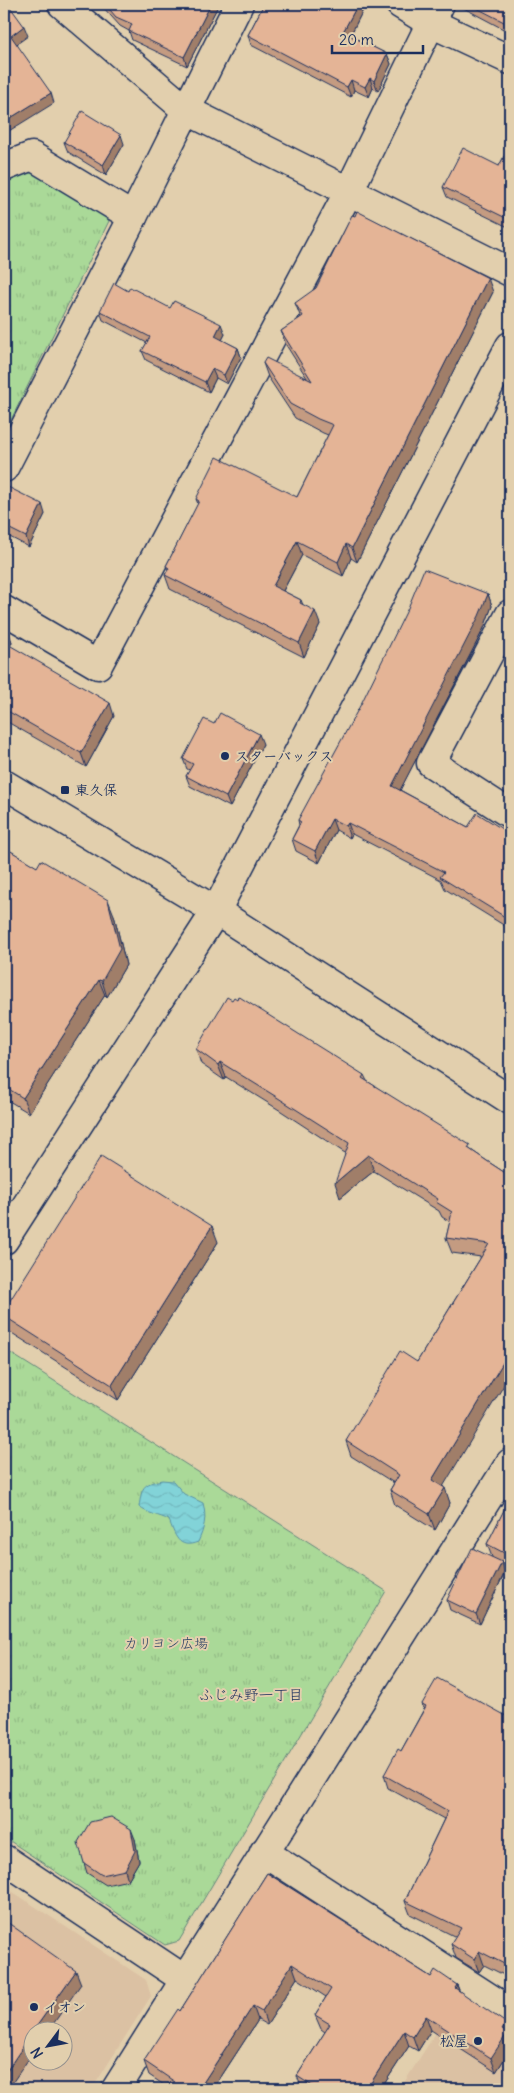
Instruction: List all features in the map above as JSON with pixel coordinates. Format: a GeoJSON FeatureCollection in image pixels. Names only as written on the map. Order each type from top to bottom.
{"type":"FeatureCollection","features":[{"type":"Feature","properties":{"kind":"street"},"geometry":{"type":"LineString","coordinates":[[62,4],[186,110],[510,272]]}},
{"type":"Feature","properties":{"kind":"street"},"geometry":{"type":"LineString","coordinates":[[4,468],[133,217],[239,4]]}},
{"type":"Feature","properties":{"kind":"street"},"geometry":{"type":"LineString","coordinates":[[400,4],[436,13],[510,60]]}},
{"type":"Feature","properties":{"kind":"street"},"geometry":{"type":"LineString","coordinates":[[4,610],[98,665],[349,191],[436,13]]}},
{"type":"Feature","properties":{"kind":"street"},"geometry":{"type":"LineString","coordinates":[[4,167],[32,156],[133,217]]}},
{"type":"Feature","properties":{"kind":"street"},"geometry":{"type":"LineString","coordinates":[[4,1240],[216,912],[510,346]]}},
{"type":"Feature","properties":{"kind":"street"},"geometry":{"type":"LineString","coordinates":[[510,614],[431,763],[510,814]]}},
{"type":"Feature","properties":{"kind":"street"},"geometry":{"type":"LineString","coordinates":[[4,784],[216,912],[510,1100]]}},
{"type":"Feature","properties":{"kind":"street"},"geometry":{"type":"LineString","coordinates":[[121,2087],[184,1979],[510,1463]]}},
{"type":"Feature","properties":{"kind":"street"},"geometry":{"type":"LineString","coordinates":[[264,1852],[510,2012]]}},
{"type":"Feature","properties":{"kind":"street"},"geometry":{"type":"LineString","coordinates":[[4,1859],[184,1979]]}},
{"type":"Feature","properties":{"kind":"shaded area"},"geometry":{"type":"Polygon","coordinates":[[[4,1886],[146,1980],[151,1996],[92,2089],[4,2089],[4,1886]]]}},
{"type":"Feature","properties":{"kind":"shaded area"},"geometry":{"type":"Polygon","coordinates":[[[460,1995],[510,2028],[510,2068],[497,2089],[400,2089],[460,1995]]]}},
{"type":"Feature","properties":{"kind":"green space"},"geometry":{"type":"Polygon","coordinates":[[[23,172],[41,172],[99,206],[109,221],[4,434],[4,179],[23,172]]]}},
{"type":"Feature","properties":{"kind":"green space","name":"カリヨン広場"},"geometry":{"type":"Polygon","coordinates":[[[4,1349],[386,1591],[179,1941],[165,1945],[4,1837],[4,1349]]]}},
{"type":"Feature","properties":{"kind":"water"},"geometry":{"type":"Polygon","coordinates":[[[162,1480],[173,1481],[184,1494],[203,1503],[204,1523],[198,1542],[191,1544],[182,1543],[178,1540],[169,1520],[139,1507],[144,1488],[150,1483],[162,1480]]]}},
{"type":"Feature","properties":{"kind":"building"},"geometry":{"type":"Polygon","coordinates":[[[4,4],[8,4],[24,26],[11,36],[51,93],[4,122],[4,4]]]}},
{"type":"Feature","properties":{"kind":"building"},"geometry":{"type":"Polygon","coordinates":[[[105,4],[211,4],[184,57],[129,31],[132,24],[116,17],[105,4]]]}},
{"type":"Feature","properties":{"kind":"building"},"geometry":{"type":"Polygon","coordinates":[[[264,4],[358,4],[343,32],[387,54],[374,81],[370,78],[365,87],[351,80],[347,87],[248,35],[264,4]]]}},
{"type":"Feature","properties":{"kind":"building"},"geometry":{"type":"Polygon","coordinates":[[[469,4],[510,4],[510,22],[505,20],[504,22],[469,4]]]}},
{"type":"Feature","properties":{"kind":"building"},"geometry":{"type":"Polygon","coordinates":[[[82,111],[121,135],[103,165],[64,142],[82,111]]]}},
{"type":"Feature","properties":{"kind":"building"},"geometry":{"type":"Polygon","coordinates":[[[510,145],[510,220],[443,187],[463,148],[499,166],[510,145]]]}},
{"type":"Feature","properties":{"kind":"building"},"geometry":{"type":"Polygon","coordinates":[[[357,211],[488,278],[352,548],[346,544],[338,562],[297,541],[273,586],[301,600],[300,603],[315,611],[299,643],[165,575],[169,568],[166,566],[199,501],[196,499],[217,457],[297,497],[333,425],[290,404],[263,363],[266,358],[312,381],[281,331],[303,316],[295,303],[316,288],[352,215],[355,216],[357,211]]]}},
{"type":"Feature","properties":{"kind":"building"},"geometry":{"type":"Polygon","coordinates":[[[114,283],[128,291],[130,287],[170,308],[174,301],[221,324],[215,336],[238,348],[224,375],[212,369],[205,382],[142,351],[150,337],[100,311],[114,283]]]}},
{"type":"Feature","properties":{"kind":"building"},"geometry":{"type":"Polygon","coordinates":[[[4,485],[42,504],[26,537],[4,526],[4,485]]]}},
{"type":"Feature","properties":{"kind":"building"},"geometry":{"type":"Polygon","coordinates":[[[424,569],[488,594],[479,616],[392,786],[468,827],[477,813],[510,834],[510,920],[440,877],[444,872],[348,823],[346,826],[332,819],[315,851],[292,839],[301,822],[298,820],[361,704],[408,608],[424,569]]]}},
{"type":"Feature","properties":{"kind":"building"},"geometry":{"type":"Polygon","coordinates":[[[4,642],[110,703],[81,753],[4,709],[4,642]]]}},
{"type":"Feature","properties":{"kind":"building","name":"スターバックス"},"geometry":{"type":"Polygon","coordinates":[[[220,713],[259,734],[226,797],[186,776],[193,764],[183,759],[204,719],[214,724],[220,713]]]}},
{"type":"Feature","properties":{"kind":"building"},"geometry":{"type":"Polygon","coordinates":[[[4,847],[37,867],[41,860],[108,900],[120,949],[102,981],[99,980],[23,1098],[4,1086],[4,847]]]}},
{"type":"Feature","properties":{"kind":"building"},"geometry":{"type":"Polygon","coordinates":[[[238,996],[364,1075],[362,1078],[470,1145],[468,1148],[510,1176],[510,1351],[432,1480],[445,1488],[429,1514],[390,1490],[399,1475],[346,1441],[400,1351],[417,1362],[489,1244],[446,1238],[452,1212],[436,1202],[438,1199],[368,1155],[335,1183],[349,1143],[220,1062],[218,1065],[196,1049],[227,997],[232,1000],[234,997],[237,999],[238,996]]]}},
{"type":"Feature","properties":{"kind":"building"},"geometry":{"type":"Polygon","coordinates":[[[101,1156],[212,1226],[112,1385],[4,1316],[4,1310],[101,1156]]]}},
{"type":"Feature","properties":{"kind":"building"},"geometry":{"type":"Polygon","coordinates":[[[510,1498],[510,1556],[487,1544],[510,1498]]]}},
{"type":"Feature","properties":{"kind":"building"},"geometry":{"type":"Polygon","coordinates":[[[472,1548],[502,1562],[476,1614],[447,1600],[472,1548]]]}},
{"type":"Feature","properties":{"kind":"building"},"geometry":{"type":"Polygon","coordinates":[[[437,1678],[510,1718],[510,1967],[479,1951],[474,1959],[451,1944],[461,1928],[405,1901],[448,1811],[384,1775],[398,1749],[401,1751],[426,1706],[422,1704],[437,1678]]]}},
{"type":"Feature","properties":{"kind":"building"},"geometry":{"type":"Polygon","coordinates":[[[111,1817],[131,1829],[135,1851],[125,1870],[102,1875],[84,1863],[78,1842],[90,1822],[111,1817]]]}},
{"type":"Feature","properties":{"kind":"building"},"geometry":{"type":"Polygon","coordinates":[[[267,1873],[431,1977],[435,1970],[457,1985],[455,1988],[506,2023],[502,2029],[508,2032],[491,2058],[426,2016],[413,2037],[404,2031],[367,2089],[317,2089],[297,2076],[330,2024],[315,2015],[331,1989],[292,1964],[262,2011],[253,2006],[199,2089],[152,2089],[175,2082],[144,2061],[178,2009],[180,2011],[267,1873]]]}},
{"type":"Feature","properties":{"kind":"building","name":"イオン"},"geometry":{"type":"Polygon","coordinates":[[[4,1920],[76,1971],[41,2020],[22,2020],[22,2048],[4,2075],[4,1920]]]}},
{"type":"Feature","properties":{"kind":"place","name":"スターバックス"},"geometry":{"type":"Point","coordinates":[225,756]}},
{"type":"Feature","properties":{"kind":"place","name":"東久保"},"geometry":{"type":"Point","coordinates":[65,790]}},
{"type":"Feature","properties":{"kind":"place","name":"イオン"},"geometry":{"type":"Point","coordinates":[34,2007]}},
{"type":"Feature","properties":{"kind":"place","name":"松屋"},"geometry":{"type":"Point","coordinates":[478,2041]}},
{"type":"Feature","properties":{"kind":"district","name":"ふじみ野一丁目"},"geometry":{"type":"Point","coordinates":[251,1695]}}]}
